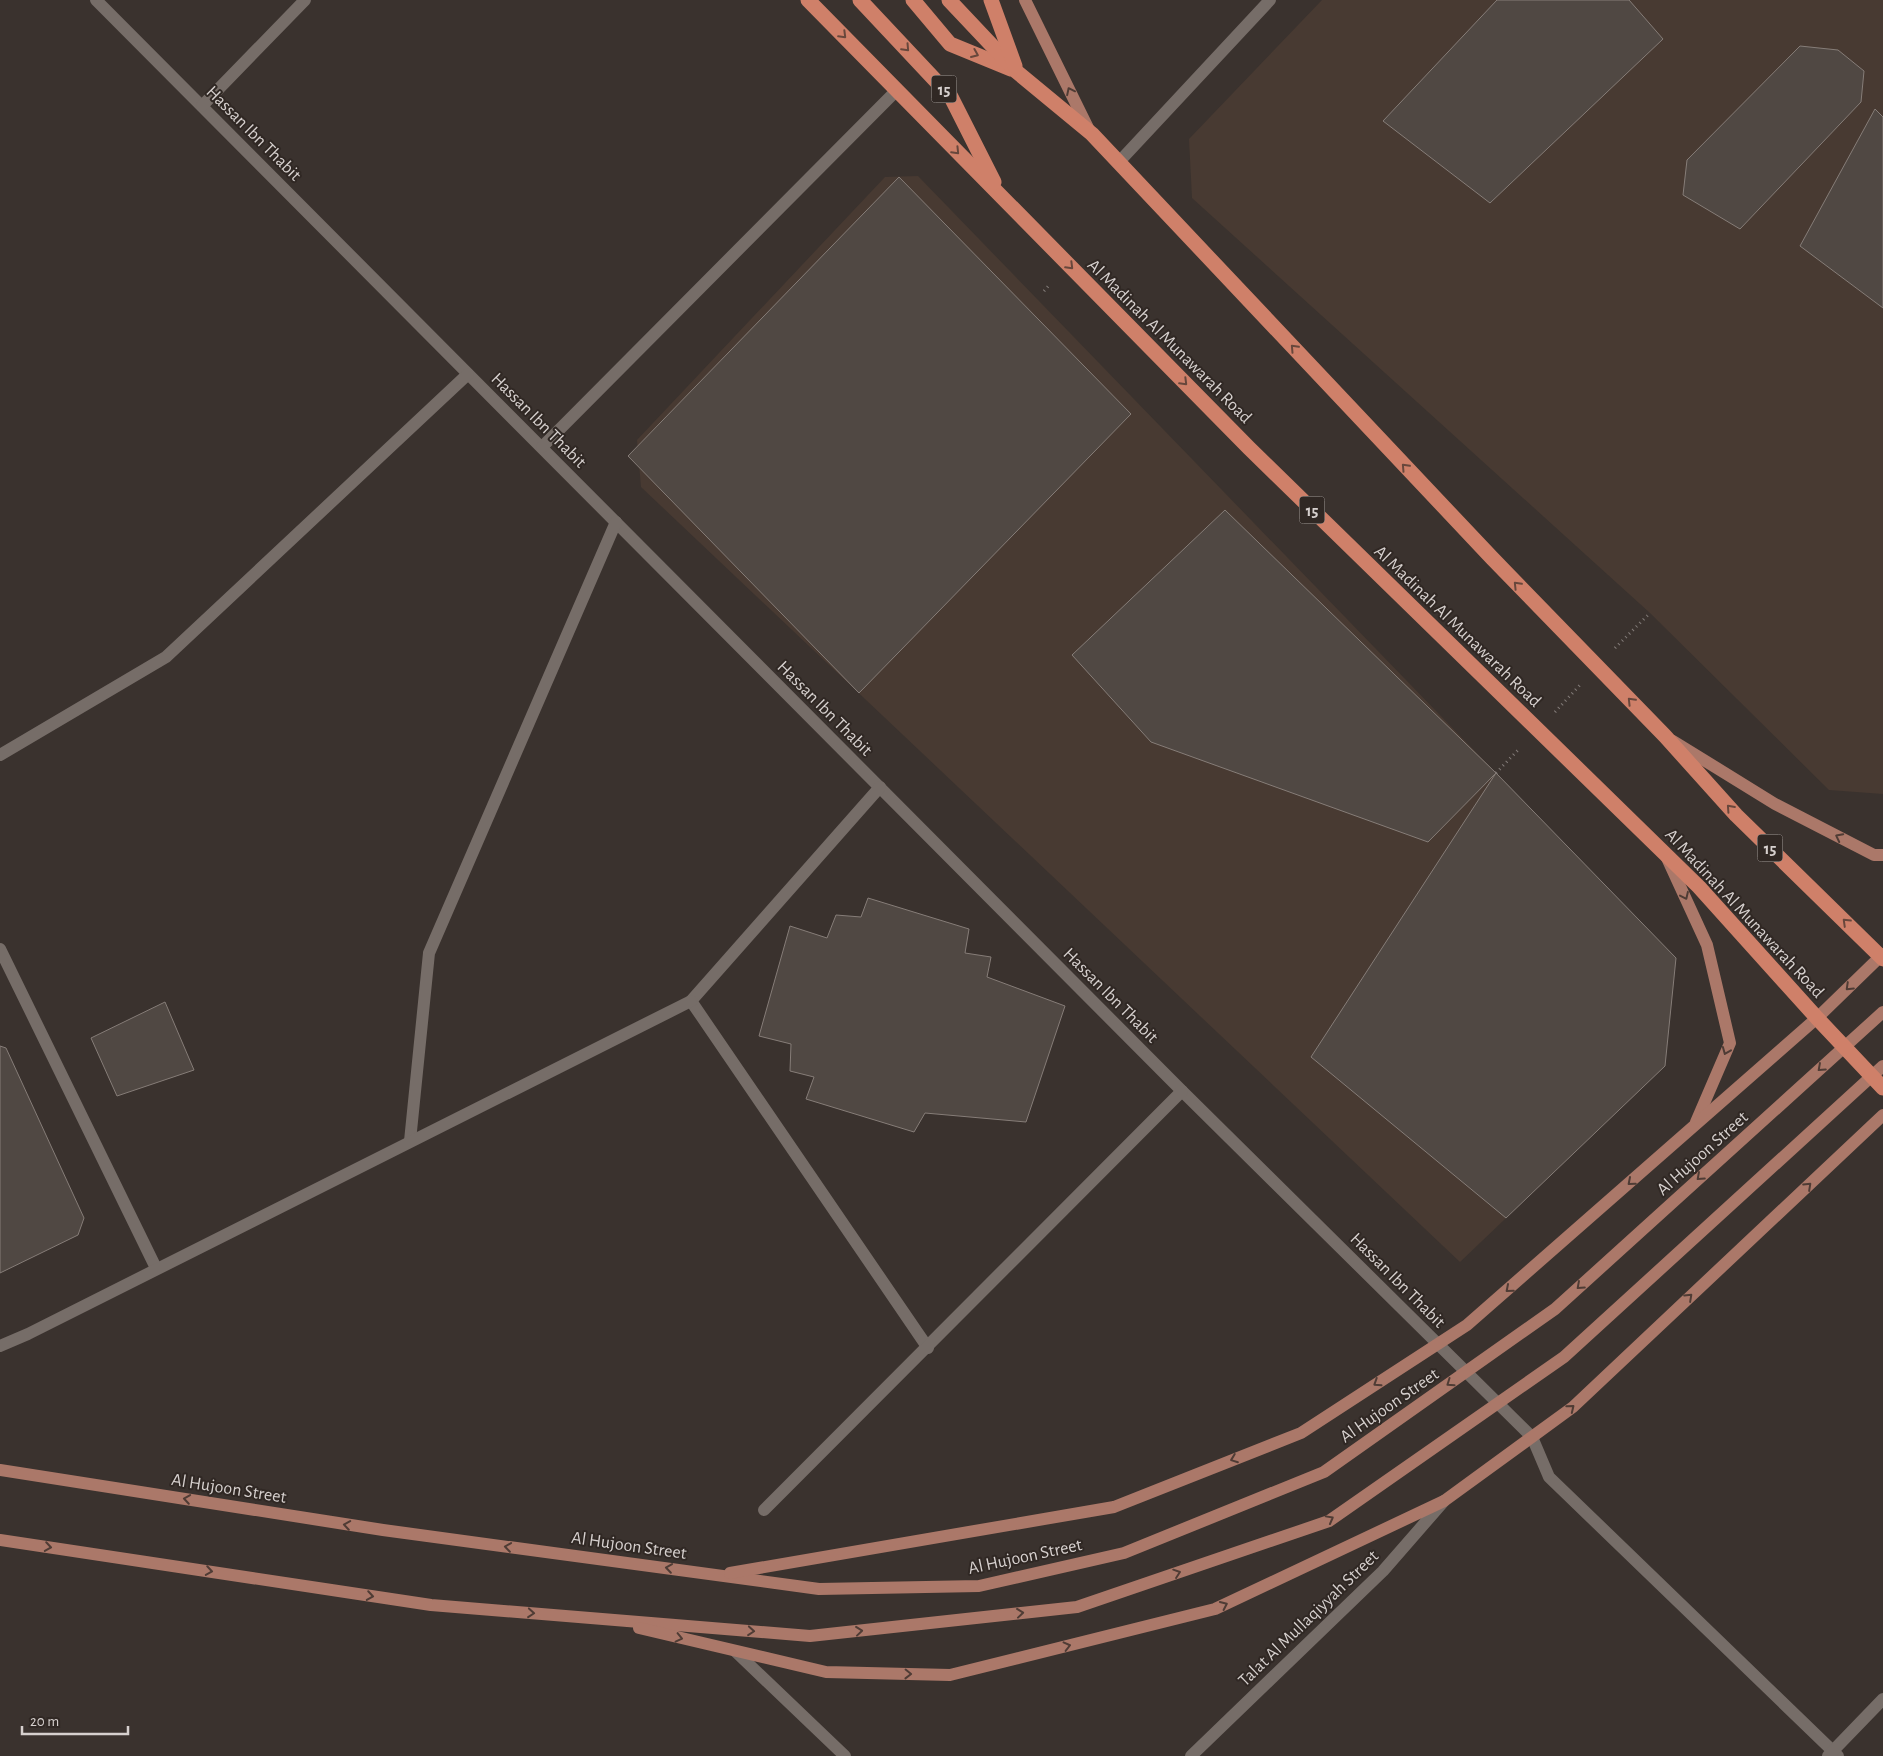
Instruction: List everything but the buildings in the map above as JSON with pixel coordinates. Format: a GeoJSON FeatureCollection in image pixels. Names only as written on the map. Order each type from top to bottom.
{"type":"FeatureCollection","features":[{"type":"Feature","properties":{"kind":"highway","name":"Al Madinah Al Munawarah Road"},"geometry":{"type":"LineString","coordinates":[[808,0],[1249,448],[1700,887],[1817,1018],[1883,1088]]}},
{"type":"Feature","properties":{"kind":"highway","name":"Al Madinah Al Munawarah Road"},"geometry":{"type":"LineString","coordinates":[[860,0],[951,96],[1001,196]]}},
{"type":"Feature","properties":{"kind":"highway"},"geometry":{"type":"LineString","coordinates":[[913,0],[950,44],[1017,72]]}},
{"type":"Feature","properties":{"kind":"highway"},"geometry":{"type":"LineString","coordinates":[[949,0],[1017,72]]}},
{"type":"Feature","properties":{"kind":"highway"},"geometry":{"type":"LineString","coordinates":[[991,0],[1017,72]]}},
{"type":"Feature","properties":{"kind":"highway","name":"15"},"geometry":{"type":"LineString","coordinates":[[1017,72],[1092,134],[1736,814],[1882,956]]}},
{"type":"Feature","properties":{"kind":"main road"},"geometry":{"type":"LineString","coordinates":[[1025,0],[1092,134]]}},
{"type":"Feature","properties":{"kind":"main road"},"geometry":{"type":"LineString","coordinates":[[1664,736],[1775,804],[1874,855],[1883,854]]}},
{"type":"Feature","properties":{"kind":"main road"},"geometry":{"type":"LineString","coordinates":[[1664,852],[1708,945],[1730,1043],[1694,1127]]}},
{"type":"Feature","properties":{"kind":"main road"},"geometry":{"type":"LineString","coordinates":[[717,1575],[1114,1507],[1301,1433],[1467,1325],[1817,1018],[1882,956]]}},
{"type":"Feature","properties":{"kind":"main road","name":"Al Hujoon Street"},"geometry":{"type":"LineString","coordinates":[[0,1470],[383,1530],[819,1589],[979,1586],[1124,1553],[1324,1472],[1555,1309],[1883,1012]]}},
{"type":"Feature","properties":{"kind":"main road"},"geometry":{"type":"LineString","coordinates":[[0,1540],[431,1605],[810,1636],[1077,1607],[1328,1521],[1564,1357],[1883,1066]]}},
{"type":"Feature","properties":{"kind":"main road"},"geometry":{"type":"LineString","coordinates":[[598,1618],[826,1672],[950,1675],[1215,1609],[1444,1501],[1573,1407],[1883,1115]]}},
{"type":"Feature","properties":{"kind":"street","name":"Hassan Ibn Thabit"},"geometry":{"type":"LineString","coordinates":[[96,0],[1182,1091],[1532,1437]]}},
{"type":"Feature","properties":{"kind":"street"},"geometry":{"type":"LineString","coordinates":[[202,106],[306,0]]}},
{"type":"Feature","properties":{"kind":"street"},"geometry":{"type":"LineString","coordinates":[[1118,162],[1270,0]]}},
{"type":"Feature","properties":{"kind":"street"},"geometry":{"type":"LineString","coordinates":[[542,447],[897,90]]}},
{"type":"Feature","properties":{"kind":"street"},"geometry":{"type":"LineString","coordinates":[[0,755],[166,657],[468,374]]}},
{"type":"Feature","properties":{"kind":"street"},"geometry":{"type":"LineString","coordinates":[[410,1141],[428,953],[616,522]]}},
{"type":"Feature","properties":{"kind":"street"},"geometry":{"type":"LineString","coordinates":[[0,1346],[28,1334],[156,1268],[691,1001],[880,787]]}},
{"type":"Feature","properties":{"kind":"street"},"geometry":{"type":"LineString","coordinates":[[0,949],[156,1268]]}},
{"type":"Feature","properties":{"kind":"street"},"geometry":{"type":"LineString","coordinates":[[691,1001],[928,1348]]}},
{"type":"Feature","properties":{"kind":"street"},"geometry":{"type":"LineString","coordinates":[[764,1510],[928,1348],[1182,1091]]}},
{"type":"Feature","properties":{"kind":"street"},"geometry":{"type":"LineString","coordinates":[[1532,1437],[1549,1477],[1833,1754],[1883,1699]]}},
{"type":"Feature","properties":{"kind":"street","name":"Talat Al Mullaqiyyah Street"},"geometry":{"type":"LineString","coordinates":[[1191,1756],[1382,1571],[1444,1501]]}},
{"type":"Feature","properties":{"kind":"street"},"geometry":{"type":"LineString","coordinates":[[735,1651],[845,1756]]}},
{"type":"Feature","properties":{"kind":"path"},"geometry":{"type":"LineString","coordinates":[[1610,655],[1650,613]]}},
{"type":"Feature","properties":{"kind":"path"},"geometry":{"type":"LineString","coordinates":[[1549,718],[1583,682]]}},
{"type":"Feature","properties":{"kind":"path"},"geometry":{"type":"LineString","coordinates":[[1496,773],[1523,745]]}},
{"type":"Feature","properties":{"kind":"shaded area"},"geometry":{"type":"Polygon","coordinates":[[[1322,0],[1883,0],[1883,794],[1829,790],[1650,613],[1192,198],[1189,139],[1322,0]]]}},
{"type":"Feature","properties":{"kind":"shaded area"},"geometry":{"type":"Polygon","coordinates":[[[918,176],[1496,773],[1665,1066],[1460,1262],[641,487],[637,440],[885,177],[918,176]]]}}]}
